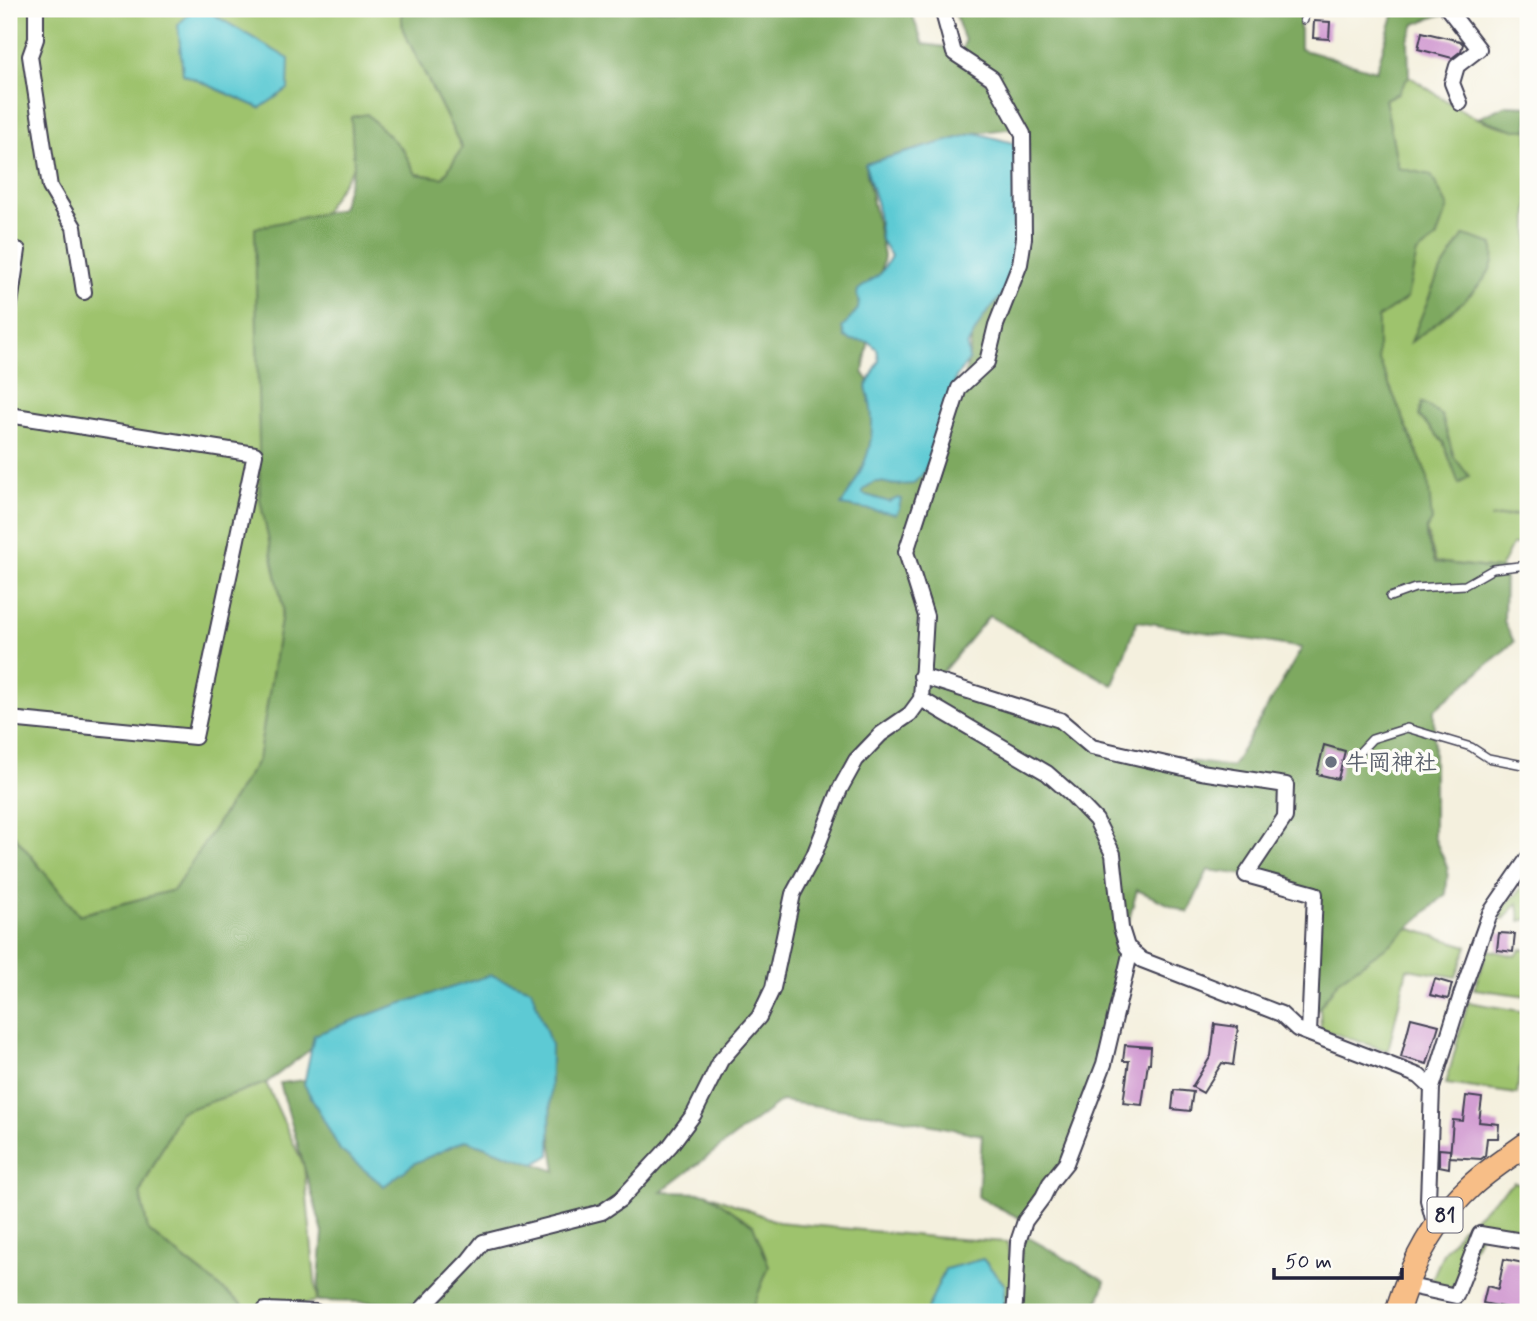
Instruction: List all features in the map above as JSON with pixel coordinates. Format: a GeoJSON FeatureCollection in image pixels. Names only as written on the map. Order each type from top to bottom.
{"type":"FeatureCollection","features":[{"type":"Feature","properties":{"kind":"main road","name":"81"},"geometry":{"type":"LineString","coordinates":[[1397,1312],[1405,1285],[1435,1226],[1471,1186],[1528,1143]]}},
{"type":"Feature","properties":{"kind":"street"},"geometry":{"type":"LineString","coordinates":[[36,9],[36,39],[30,56],[50,187],[74,227],[84,292]]}},
{"type":"Feature","properties":{"kind":"street"},"geometry":{"type":"LineString","coordinates":[[419,1312],[483,1242],[602,1212],[621,1199],[670,1146],[694,1114],[721,1060],[759,1017],[773,988],[793,894],[814,855],[840,789],[856,760],[881,734],[910,714],[920,699],[926,616],[906,552],[959,388],[987,362],[996,325],[1020,264],[1024,238],[1023,134],[992,78],[954,53],[942,9]]}},
{"type":"Feature","properties":{"kind":"street"},"geometry":{"type":"LineString","coordinates":[[1448,9],[1479,49],[1457,66],[1451,83],[1460,103]]}},
{"type":"Feature","properties":{"kind":"street"},"geometry":{"type":"LineString","coordinates":[[9,248],[18,250],[9,311]]}},
{"type":"Feature","properties":{"kind":"street"},"geometry":{"type":"LineString","coordinates":[[9,415],[255,454],[195,737],[9,719]]}},
{"type":"Feature","properties":{"kind":"street"},"geometry":{"type":"LineString","coordinates":[[921,676],[1060,720],[1092,747],[1201,772],[1286,785],[1285,817],[1246,874],[1315,894],[1309,1033]]}},
{"type":"Feature","properties":{"kind":"street"},"geometry":{"type":"LineString","coordinates":[[920,699],[1047,773],[1096,820],[1113,854],[1121,928],[1127,947],[1142,960],[1281,1014],[1297,1029],[1419,1076],[1432,1088]]}},
{"type":"Feature","properties":{"kind":"street"},"geometry":{"type":"LineString","coordinates":[[1435,1226],[1429,1200],[1432,1088],[1490,914],[1528,858]]}},
{"type":"Feature","properties":{"kind":"street"},"geometry":{"type":"LineString","coordinates":[[1013,1312],[1016,1303],[1018,1242],[1025,1221],[1066,1163],[1104,1064],[1131,950]]}},
{"type":"Feature","properties":{"kind":"street"},"geometry":{"type":"LineString","coordinates":[[1405,1285],[1456,1296],[1480,1234],[1522,1241]]}},
{"type":"Feature","properties":{"kind":"street"},"geometry":{"type":"LineString","coordinates":[[265,1311],[316,1312]]}},
{"type":"Feature","properties":{"kind":"lane"},"geometry":{"type":"LineString","coordinates":[[1304,20],[1306,9]]}},
{"type":"Feature","properties":{"kind":"lane"},"geometry":{"type":"LineString","coordinates":[[1391,597],[1415,589],[1465,585],[1493,569],[1528,565]]}},
{"type":"Feature","properties":{"kind":"lane"},"geometry":{"type":"LineString","coordinates":[[1354,758],[1372,739],[1407,728],[1471,747],[1488,758],[1528,766]]}},
{"type":"Feature","properties":{"kind":"green space"},"geometry":{"type":"Polygon","coordinates":[[[9,9],[401,9],[403,30],[462,148],[443,178],[416,174],[403,150],[354,166],[306,238],[260,499],[283,608],[258,760],[174,890],[79,915],[9,829],[9,9]]]}},
{"type":"Feature","properties":{"kind":"green space"},"geometry":{"type":"Polygon","coordinates":[[[401,9],[910,9],[923,44],[952,48],[1000,97],[1014,128],[976,133],[865,164],[884,256],[863,372],[879,396],[877,422],[965,378],[974,324],[1031,229],[1027,129],[985,64],[961,53],[965,41],[953,9],[1300,9],[1300,49],[1376,71],[1395,9],[1459,9],[1458,12],[1415,24],[1408,40],[1409,76],[1398,93],[1385,99],[1398,168],[1431,175],[1448,207],[1436,239],[1417,253],[1407,298],[1378,318],[1378,358],[1428,478],[1432,521],[1426,530],[1426,536],[1435,562],[1505,570],[1504,621],[1514,642],[1434,710],[1434,837],[1448,869],[1446,894],[1393,942],[1339,980],[1309,1021],[1315,894],[1246,875],[1208,870],[1188,913],[1137,890],[1117,965],[1114,1013],[1066,1163],[1025,1221],[978,1197],[982,1135],[883,1115],[781,1101],[661,1192],[706,1193],[753,1225],[769,1266],[751,1312],[412,1312],[411,1303],[317,1301],[323,1233],[280,1083],[312,1079],[466,1140],[556,1171],[546,1105],[311,1049],[266,1083],[180,1112],[140,1192],[148,1231],[252,1312],[9,1312],[9,829],[79,915],[174,890],[258,760],[283,608],[260,499],[255,228],[341,209],[354,166],[351,117],[367,114],[403,150],[416,174],[443,178],[462,148],[403,30],[401,9]],[[989,616],[936,680],[1060,720],[1101,749],[1232,767],[1302,648],[1137,621],[1113,685],[989,616]]]}},
{"type":"Feature","properties":{"kind":"green space"},"geometry":{"type":"Polygon","coordinates":[[[1409,76],[1451,104],[1480,119],[1511,129],[1528,130],[1528,512],[1490,518],[1528,514],[1528,542],[1512,545],[1500,569],[1436,562],[1426,530],[1428,478],[1378,358],[1378,318],[1397,305],[1398,168],[1385,99],[1398,93],[1409,76]]]}},
{"type":"Feature","properties":{"kind":"green space"},"geometry":{"type":"Polygon","coordinates":[[[1506,105],[1528,106],[1528,130],[1515,130],[1478,118],[1506,105]]]}},
{"type":"Feature","properties":{"kind":"green space"},"geometry":{"type":"Polygon","coordinates":[[[1464,235],[1493,244],[1493,261],[1489,272],[1471,294],[1411,342],[1438,275],[1464,235]]]}},
{"type":"Feature","properties":{"kind":"green space"},"geometry":{"type":"Polygon","coordinates":[[[1422,402],[1442,416],[1454,457],[1469,476],[1459,484],[1443,442],[1419,416],[1422,402]]]}},
{"type":"Feature","properties":{"kind":"green space"},"geometry":{"type":"Polygon","coordinates":[[[1528,877],[1528,919],[1520,921],[1518,903],[1504,919],[1500,918],[1505,903],[1517,894],[1528,877]]]}},
{"type":"Feature","properties":{"kind":"green space"},"geometry":{"type":"Polygon","coordinates":[[[1408,928],[1467,946],[1456,977],[1407,969],[1388,1051],[1321,1029],[1320,1007],[1339,980],[1408,928]]]}},
{"type":"Feature","properties":{"kind":"green space"},"geometry":{"type":"Polygon","coordinates":[[[1521,949],[1528,949],[1528,996],[1474,989],[1488,950],[1516,956],[1521,949]]]}},
{"type":"Feature","properties":{"kind":"green space"},"geometry":{"type":"Polygon","coordinates":[[[1468,1002],[1526,1012],[1517,1094],[1446,1084],[1468,1002]]]}},
{"type":"Feature","properties":{"kind":"green space"},"geometry":{"type":"Polygon","coordinates":[[[266,1083],[304,1166],[317,1301],[268,1312],[252,1312],[148,1231],[140,1193],[180,1112],[266,1083]]]}},
{"type":"Feature","properties":{"kind":"green space"},"geometry":{"type":"Polygon","coordinates":[[[1514,1182],[1528,1185],[1528,1224],[1524,1237],[1482,1231],[1452,1288],[1429,1287],[1443,1253],[1461,1229],[1514,1182]]]}},
{"type":"Feature","properties":{"kind":"green space"},"geometry":{"type":"Polygon","coordinates":[[[706,1193],[778,1222],[1007,1242],[1016,1292],[1012,1312],[751,1312],[769,1266],[753,1226],[706,1193]]]}},
{"type":"Feature","properties":{"kind":"green space"},"geometry":{"type":"Polygon","coordinates":[[[1024,1235],[1105,1281],[1095,1312],[1013,1312],[1024,1235]]]}},
{"type":"Feature","properties":{"kind":"water"},"geometry":{"type":"Polygon","coordinates":[[[193,9],[204,9],[289,59],[288,89],[260,108],[183,74],[178,25],[193,9]]]}},
{"type":"Feature","properties":{"kind":"water"},"geometry":{"type":"Polygon","coordinates":[[[976,133],[1024,146],[1022,247],[1003,294],[984,316],[967,346],[969,360],[956,377],[949,403],[949,427],[922,475],[913,484],[876,482],[863,490],[863,494],[889,502],[901,499],[896,514],[841,505],[858,476],[869,449],[872,420],[866,387],[879,361],[877,349],[869,342],[845,337],[842,328],[858,309],[858,290],[881,273],[891,256],[881,240],[877,205],[865,164],[976,133]]]}},
{"type":"Feature","properties":{"kind":"water"},"geometry":{"type":"Polygon","coordinates":[[[491,975],[531,989],[551,1045],[550,1155],[535,1164],[466,1140],[415,1163],[384,1186],[340,1150],[304,1084],[314,1035],[387,1008],[491,975]]]}},
{"type":"Feature","properties":{"kind":"water"},"geometry":{"type":"Polygon","coordinates":[[[983,1259],[1005,1285],[1003,1312],[926,1312],[945,1269],[983,1259]]]}},
{"type":"Feature","properties":{"kind":"building"},"geometry":{"type":"Polygon","coordinates":[[[1314,21],[1330,22],[1329,39],[1313,38],[1314,21]]]}},
{"type":"Feature","properties":{"kind":"building"},"geometry":{"type":"Polygon","coordinates":[[[1422,32],[1460,41],[1463,44],[1461,51],[1452,58],[1418,49],[1422,32]]]}},
{"type":"Feature","properties":{"kind":"building","name":"牛岡神社"},"geometry":{"type":"Polygon","coordinates":[[[1324,745],[1345,751],[1338,779],[1317,774],[1324,745]]]}},
{"type":"Feature","properties":{"kind":"building"},"geometry":{"type":"Polygon","coordinates":[[[1499,933],[1515,934],[1513,952],[1497,950],[1499,933]]]}},
{"type":"Feature","properties":{"kind":"building"},"geometry":{"type":"Polygon","coordinates":[[[1435,979],[1452,984],[1448,999],[1430,995],[1435,979]]]}},
{"type":"Feature","properties":{"kind":"building"},"geometry":{"type":"Polygon","coordinates":[[[1411,1018],[1439,1025],[1427,1064],[1401,1057],[1411,1018]]]}},
{"type":"Feature","properties":{"kind":"building"},"geometry":{"type":"Polygon","coordinates":[[[1215,1024],[1238,1027],[1233,1065],[1222,1063],[1203,1093],[1192,1087],[1211,1056],[1215,1024]]]}},
{"type":"Feature","properties":{"kind":"building"},"geometry":{"type":"Polygon","coordinates":[[[1125,1045],[1151,1047],[1142,1105],[1123,1103],[1129,1061],[1123,1061],[1125,1045]]]}},
{"type":"Feature","properties":{"kind":"building"},"geometry":{"type":"Polygon","coordinates":[[[1174,1090],[1193,1092],[1190,1111],[1172,1109],[1174,1090]]]}},
{"type":"Feature","properties":{"kind":"building"},"geometry":{"type":"Polygon","coordinates":[[[1466,1096],[1482,1098],[1479,1122],[1499,1124],[1498,1138],[1487,1138],[1485,1156],[1481,1159],[1450,1157],[1453,1120],[1463,1121],[1466,1096]]]}},
{"type":"Feature","properties":{"kind":"building"},"geometry":{"type":"Polygon","coordinates":[[[1439,1149],[1450,1150],[1449,1168],[1439,1166],[1439,1149]]]}},
{"type":"Feature","properties":{"kind":"building"},"geometry":{"type":"Polygon","coordinates":[[[1504,1259],[1528,1264],[1527,1312],[1483,1303],[1487,1286],[1498,1289],[1504,1259]]]}},
{"type":"Feature","properties":{"kind":"place","name":"牛岡神社"},"geometry":{"type":"Point","coordinates":[1331,762]}}]}
